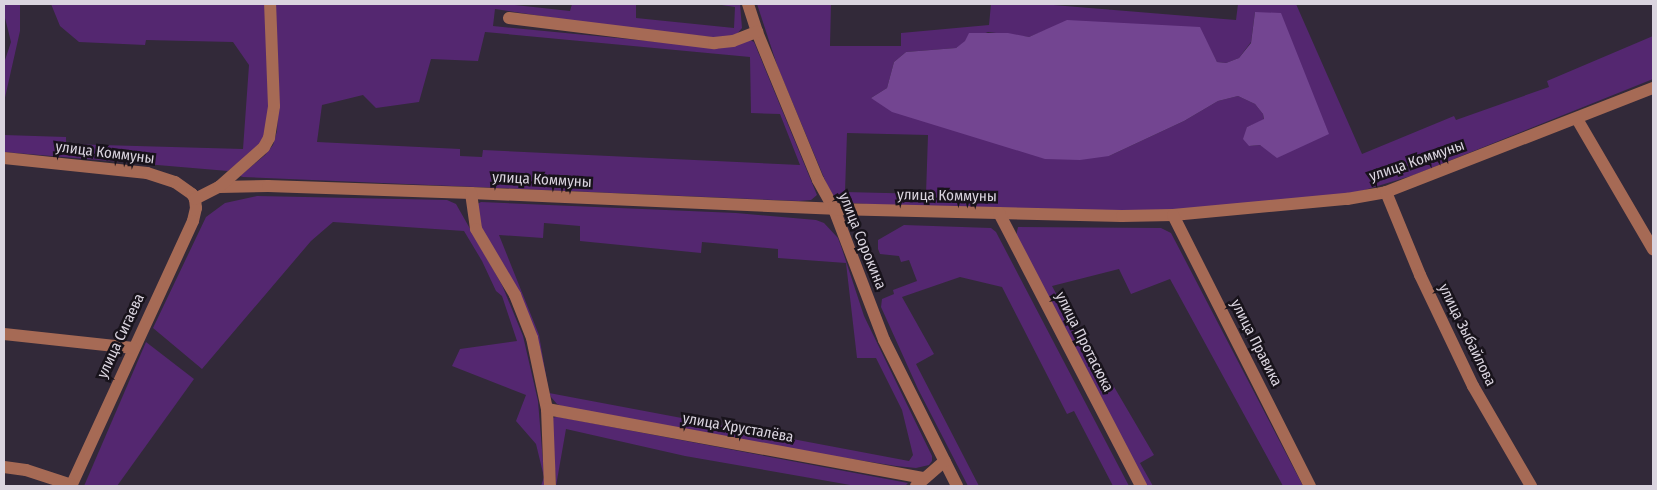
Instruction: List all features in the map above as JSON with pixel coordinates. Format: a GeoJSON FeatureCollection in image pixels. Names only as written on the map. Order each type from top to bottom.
{"type":"FeatureCollection","features":[{"type":"Feature","properties":{"kind":"street"},"geometry":{"type":"LineString","coordinates":[[195,199],[219,187],[264,147],[269,138],[274,106],[270,4]]}},
{"type":"Feature","properties":{"kind":"street","name":"улица Сорокина"},"geometry":{"type":"LineString","coordinates":[[748,4],[757,32],[818,180],[834,209],[884,340],[957,486]]}},
{"type":"Feature","properties":{"kind":"street"},"geometry":{"type":"LineString","coordinates":[[509,18],[714,43],[733,41],[757,32]]}},
{"type":"Feature","properties":{"kind":"street","name":"улица Коммуны"},"geometry":{"type":"LineString","coordinates":[[219,187],[268,186],[471,193],[834,209],[1174,215],[1347,199],[1386,192],[1578,119],[1653,88]]}},
{"type":"Feature","properties":{"kind":"street"},"geometry":{"type":"LineString","coordinates":[[1578,119],[1653,249]]}},
{"type":"Feature","properties":{"kind":"street","name":"улица Коммуны"},"geometry":{"type":"LineString","coordinates":[[4,158],[148,173],[176,182],[192,194],[195,199]]}},
{"type":"Feature","properties":{"kind":"street","name":"улица Зыбайлова"},"geometry":{"type":"LineString","coordinates":[[1386,192],[1420,275],[1473,386],[1531,486]]}},
{"type":"Feature","properties":{"kind":"street"},"geometry":{"type":"LineString","coordinates":[[471,193],[476,229],[515,295],[528,325],[547,410],[550,486]]}},
{"type":"Feature","properties":{"kind":"street","name":"улица Сигаева"},"geometry":{"type":"LineString","coordinates":[[71,486],[193,221],[196,208],[195,199]]}},
{"type":"Feature","properties":{"kind":"street","name":"улица Протасюка"},"geometry":{"type":"LineString","coordinates":[[999,213],[1141,486]]}},
{"type":"Feature","properties":{"kind":"street","name":"улица Правика"},"geometry":{"type":"LineString","coordinates":[[1174,215],[1310,486]]}},
{"type":"Feature","properties":{"kind":"street"},"geometry":{"type":"LineString","coordinates":[[4,334],[133,348]]}},
{"type":"Feature","properties":{"kind":"street","name":"улица Хрусталёва"},"geometry":{"type":"LineString","coordinates":[[547,410],[920,482]]}},
{"type":"Feature","properties":{"kind":"street"},"geometry":{"type":"LineString","coordinates":[[920,482],[945,461]]}},
{"type":"Feature","properties":{"kind":"street"},"geometry":{"type":"LineString","coordinates":[[4,467],[26,470],[71,486]]}},
{"type":"Feature","properties":{"kind":"shaded area"},"geometry":{"type":"Polygon","coordinates":[[[4,4],[20,4],[20,31],[4,102],[4,63],[11,42],[4,14],[4,4]]]}},
{"type":"Feature","properties":{"kind":"shaded area"},"geometry":{"type":"Polygon","coordinates":[[[51,4],[266,4],[269,94],[267,132],[263,143],[228,171],[4,152],[4,135],[66,137],[66,144],[243,149],[249,65],[233,42],[146,40],[145,45],[79,42],[60,26],[51,4]]]}},
{"type":"Feature","properties":{"kind":"shaded area"},"geometry":{"type":"Polygon","coordinates":[[[275,4],[505,4],[570,11],[572,4],[636,4],[636,18],[734,28],[735,7],[715,4],[740,4],[742,28],[737,34],[721,38],[614,27],[495,9],[493,26],[711,47],[750,40],[754,42],[817,195],[811,200],[799,201],[240,176],[265,155],[273,145],[277,131],[279,89],[275,4]],[[485,32],[478,61],[431,59],[419,102],[376,108],[363,95],[322,105],[317,142],[460,149],[460,156],[482,157],[483,150],[800,165],[780,114],[751,113],[750,57],[485,32]]]}},
{"type":"Feature","properties":{"kind":"shaded area"},"geometry":{"type":"Polygon","coordinates":[[[757,4],[831,4],[830,46],[901,46],[901,33],[989,25],[991,4],[1041,4],[1236,20],[1238,4],[1296,4],[1362,154],[1454,116],[1456,120],[1549,87],[1547,81],[1653,36],[1653,79],[1414,175],[1348,195],[1174,210],[1045,214],[849,203],[837,199],[830,192],[778,68],[757,4]],[[1255,12],[1251,42],[1239,58],[1226,63],[1217,62],[1199,27],[1046,30],[1029,37],[988,32],[966,41],[956,48],[906,52],[894,62],[887,88],[871,98],[1109,156],[1184,121],[1218,101],[1238,96],[1255,104],[1263,114],[1264,120],[1247,127],[1249,146],[1260,145],[1269,150],[1255,12]],[[847,133],[845,192],[926,194],[928,135],[847,133]]]}},
{"type":"Feature","properties":{"kind":"shaded area"},"geometry":{"type":"Polygon","coordinates":[[[1255,12],[1281,13],[1329,134],[1277,158],[1260,145],[1249,146],[1243,139],[1247,127],[1264,119],[1263,114],[1255,104],[1238,96],[1218,101],[1184,121],[1109,156],[1080,160],[1045,159],[892,112],[871,98],[887,88],[894,62],[906,52],[956,48],[965,41],[969,33],[1008,33],[1029,37],[1067,20],[1200,27],[1217,62],[1226,63],[1239,58],[1251,43],[1255,12]]]}},
{"type":"Feature","properties":{"kind":"shaded area"},"geometry":{"type":"Polygon","coordinates":[[[257,196],[447,200],[456,204],[502,285],[523,336],[538,401],[545,486],[541,486],[544,477],[536,444],[516,421],[526,395],[452,366],[460,349],[517,341],[502,296],[496,291],[482,261],[464,231],[333,222],[311,241],[202,369],[153,328],[206,217],[225,203],[257,196]]]}},
{"type":"Feature","properties":{"kind":"shaded area"},"geometry":{"type":"Polygon","coordinates":[[[481,202],[736,213],[816,220],[824,223],[838,238],[864,316],[932,456],[932,461],[929,465],[916,468],[896,466],[807,452],[564,407],[557,404],[549,393],[909,461],[913,455],[902,410],[876,358],[857,358],[846,263],[778,258],[778,249],[702,242],[701,253],[580,241],[580,226],[544,223],[543,238],[499,235],[539,335],[549,392],[481,228],[475,205],[481,202]]]}},
{"type":"Feature","properties":{"kind":"shaded area"},"geometry":{"type":"Polygon","coordinates":[[[904,225],[991,228],[996,232],[1129,486],[1113,486],[1074,411],[1067,414],[1002,287],[960,277],[902,297],[934,354],[916,364],[979,486],[968,486],[918,389],[881,307],[882,299],[894,294],[893,290],[917,281],[909,260],[901,262],[899,256],[880,254],[878,249],[878,240],[904,225]]]}},
{"type":"Feature","properties":{"kind":"shaded area"},"geometry":{"type":"Polygon","coordinates":[[[1018,227],[1161,228],[1171,233],[1303,486],[1283,486],[1170,279],[1131,294],[1119,269],[1052,286],[1097,370],[1103,368],[1154,455],[1140,463],[1153,486],[1142,486],[1015,241],[1018,227]]]}},
{"type":"Feature","properties":{"kind":"shaded area"},"geometry":{"type":"Polygon","coordinates":[[[146,342],[194,379],[117,486],[84,486],[146,342]]]}},
{"type":"Feature","properties":{"kind":"shaded area"},"geometry":{"type":"Polygon","coordinates":[[[556,417],[908,483],[905,486],[856,486],[685,456],[566,429],[556,486],[552,418],[556,417]]]}}]}
